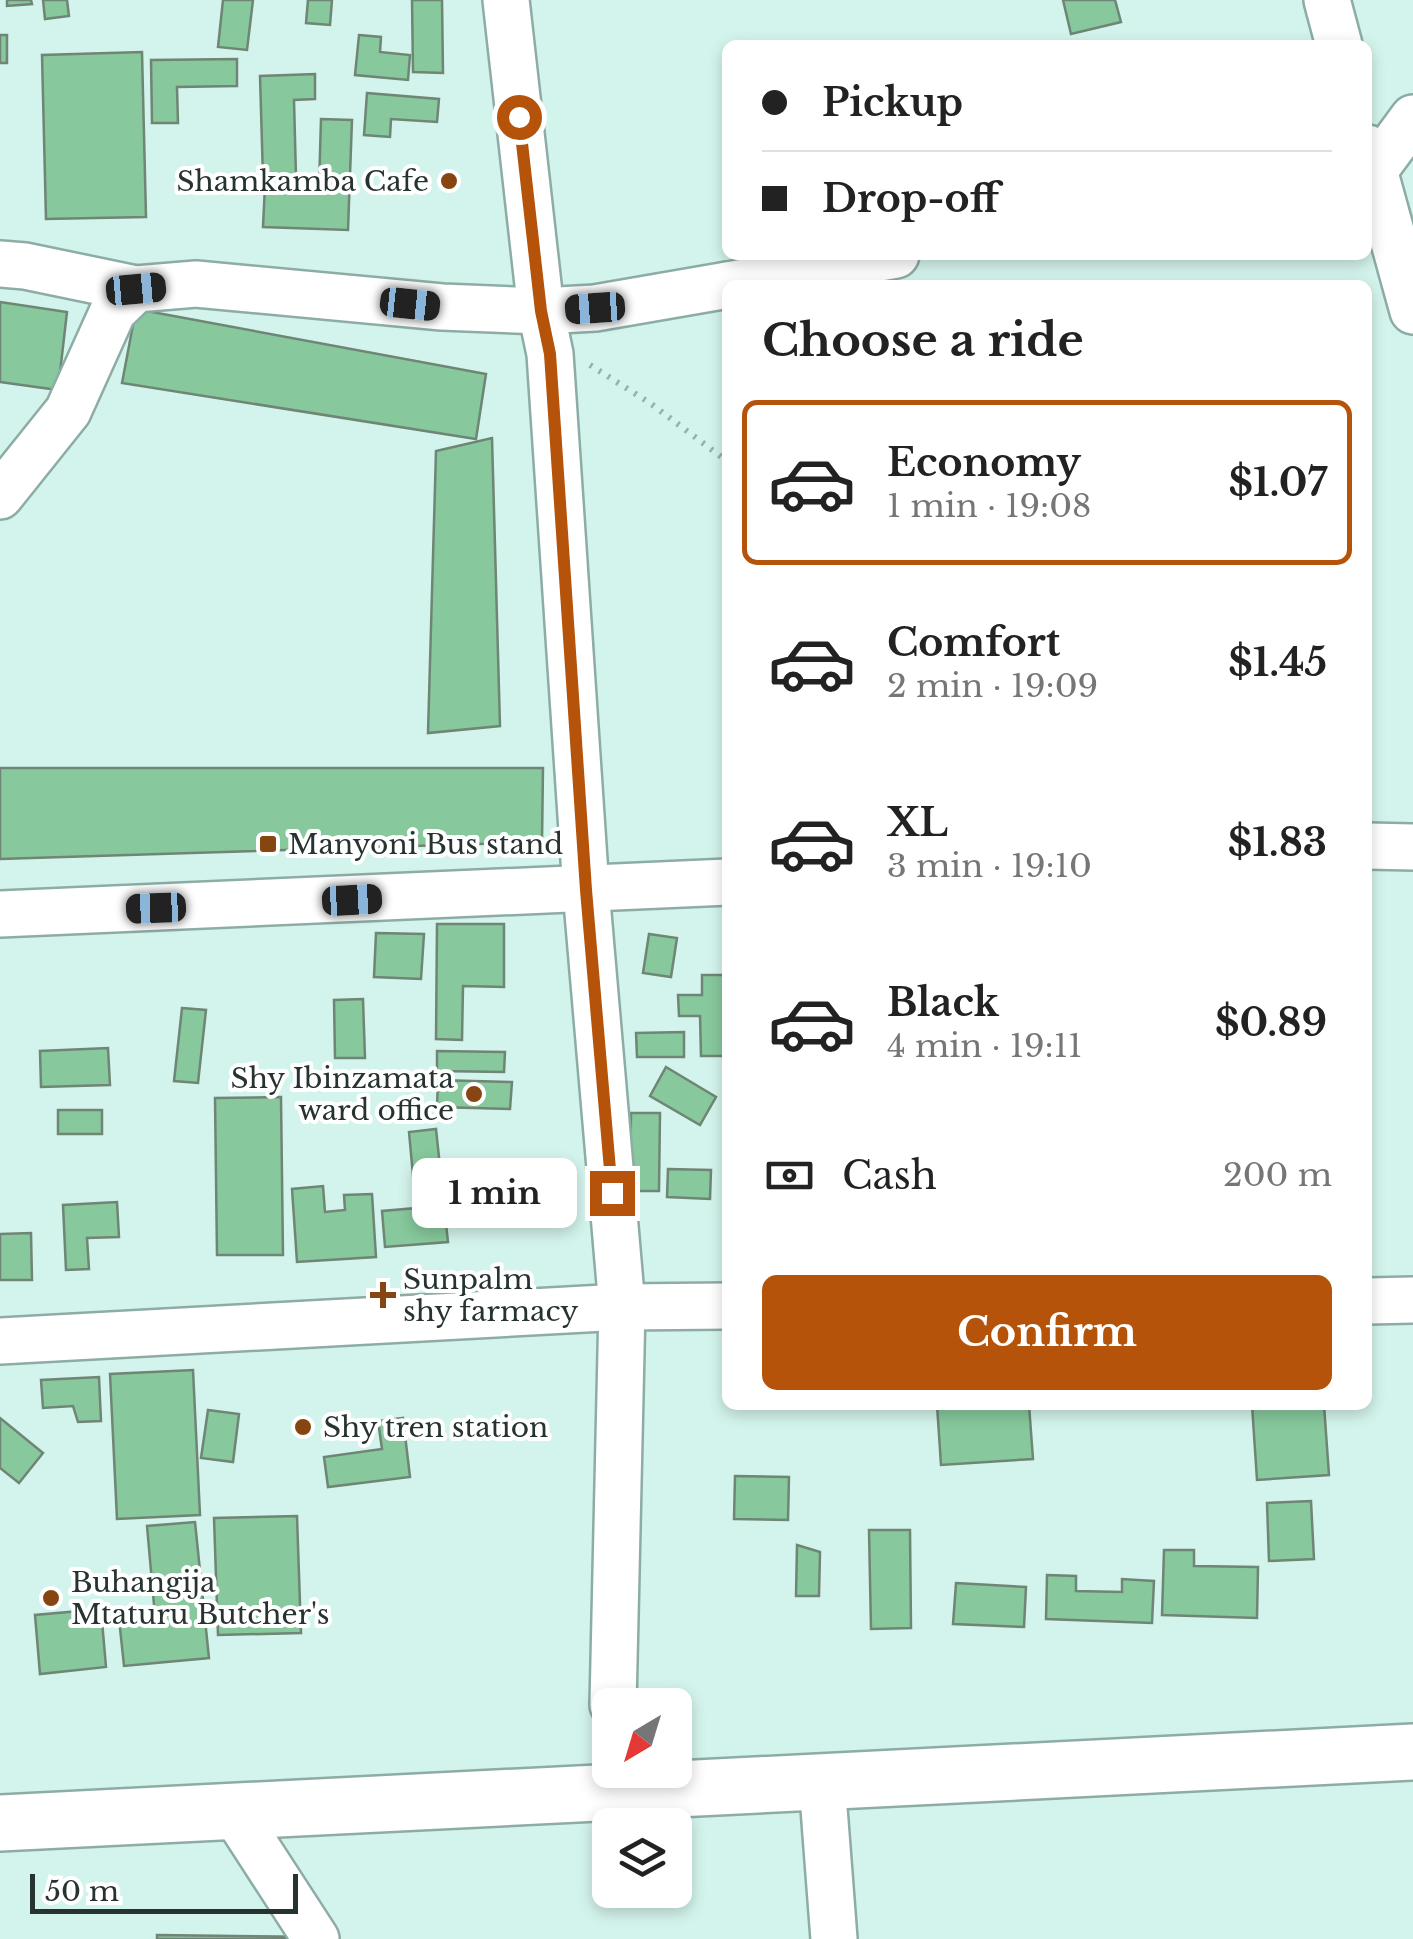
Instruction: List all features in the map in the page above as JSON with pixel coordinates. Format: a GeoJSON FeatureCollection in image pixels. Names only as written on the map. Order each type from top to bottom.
{"type":"FeatureCollection","features":[{"type":"Feature","properties":{"kind":"highway"},"geometry":{"type":"LineString","coordinates":[[692,1780],[822,1782],[1413,1752]]}},
{"type":"Feature","properties":{"kind":"highway"},"geometry":{"type":"LineString","coordinates":[[0,1823],[233,1812],[592,1780]]}},
{"type":"Feature","properties":{"kind":"street"},"geometry":{"type":"LineString","coordinates":[[506,0],[545,326],[586,890],[622,1307],[613,1688]]}},
{"type":"Feature","properties":{"kind":"street"},"geometry":{"type":"LineString","coordinates":[[1327,0],[1339,40]]}},
{"type":"Feature","properties":{"kind":"street"},"geometry":{"type":"LineString","coordinates":[[1372,162],[1413,118]]}},
{"type":"Feature","properties":{"kind":"street"},"geometry":{"type":"LineString","coordinates":[[1372,171],[1413,311]]}},
{"type":"Feature","properties":{"kind":"street"},"geometry":{"type":"LineString","coordinates":[[756,280],[868,260]]}},
{"type":"Feature","properties":{"kind":"street"},"geometry":{"type":"LineString","coordinates":[[0,264],[136,289],[196,284],[442,307],[545,326],[595,308],[722,286]]}},
{"type":"Feature","properties":{"kind":"street"},"geometry":{"type":"LineString","coordinates":[[0,496],[68,411],[113,312],[136,289]]}},
{"type":"Feature","properties":{"kind":"street"},"geometry":{"type":"LineString","coordinates":[[1372,846],[1413,847]]}},
{"type":"Feature","properties":{"kind":"street"},"geometry":{"type":"LineString","coordinates":[[0,914],[722,882]]}},
{"type":"Feature","properties":{"kind":"street"},"geometry":{"type":"LineString","coordinates":[[1372,1300],[1413,1300]]}},
{"type":"Feature","properties":{"kind":"street"},"geometry":{"type":"LineString","coordinates":[[0,1341],[622,1307],[722,1306]]}},
{"type":"Feature","properties":{"kind":"street"},"geometry":{"type":"LineString","coordinates":[[822,1782],[834,1939]]}},
{"type":"Feature","properties":{"kind":"street"},"geometry":{"type":"LineString","coordinates":[[233,1812],[316,1939]]}},
{"type":"Feature","properties":{"kind":"path"},"geometry":{"type":"LineString","coordinates":[[545,326],[722,457]]}},
{"type":"Feature","properties":{"kind":"building"},"geometry":{"type":"Polygon","coordinates":[[[7,0],[31,0],[32,4],[7,6],[7,0]]]}},
{"type":"Feature","properties":{"kind":"building"},"geometry":{"type":"Polygon","coordinates":[[[43,0],[67,0],[69,16],[45,19],[43,0]]]}},
{"type":"Feature","properties":{"kind":"building"},"geometry":{"type":"Polygon","coordinates":[[[223,0],[253,0],[247,50],[218,47],[223,0]]]}},
{"type":"Feature","properties":{"kind":"building"},"geometry":{"type":"Polygon","coordinates":[[[308,0],[332,0],[330,25],[306,23],[308,0]]]}},
{"type":"Feature","properties":{"kind":"building"},"geometry":{"type":"Polygon","coordinates":[[[412,0],[442,0],[443,73],[413,72],[412,0]]]}},
{"type":"Feature","properties":{"kind":"building"},"geometry":{"type":"Polygon","coordinates":[[[1063,0],[1115,0],[1121,22],[1071,34],[1063,0]]]}},
{"type":"Feature","properties":{"kind":"building"},"geometry":{"type":"Polygon","coordinates":[[[0,35],[7,35],[7,63],[0,63],[0,35]]]}},
{"type":"Feature","properties":{"kind":"building"},"geometry":{"type":"Polygon","coordinates":[[[359,35],[381,37],[380,52],[410,55],[408,80],[355,75],[359,35]]]}},
{"type":"Feature","properties":{"kind":"building"},"geometry":{"type":"Polygon","coordinates":[[[142,52],[146,217],[46,219],[42,55],[142,52]]]}},
{"type":"Feature","properties":{"kind":"building"},"geometry":{"type":"Polygon","coordinates":[[[237,59],[237,86],[177,87],[178,123],[152,123],[151,60],[237,59]]]}},
{"type":"Feature","properties":{"kind":"building"},"geometry":{"type":"Polygon","coordinates":[[[315,74],[315,99],[294,100],[296,177],[263,178],[260,76],[315,74]]]}},
{"type":"Feature","properties":{"kind":"building"},"geometry":{"type":"Polygon","coordinates":[[[367,93],[439,99],[437,122],[391,119],[390,137],[364,135],[367,93]]]}},
{"type":"Feature","properties":{"kind":"building"},"geometry":{"type":"Polygon","coordinates":[[[321,119],[352,120],[348,230],[263,227],[265,185],[319,187],[321,119]]]}},
{"type":"Feature","properties":{"kind":"building"},"geometry":{"type":"Polygon","coordinates":[[[0,302],[67,312],[58,390],[0,382],[0,302]]]}},
{"type":"Feature","properties":{"kind":"building"},"geometry":{"type":"Polygon","coordinates":[[[136,309],[486,374],[476,439],[122,383],[136,309]]]}},
{"type":"Feature","properties":{"kind":"building"},"geometry":{"type":"Polygon","coordinates":[[[492,438],[500,726],[428,733],[436,451],[492,438]]]}},
{"type":"Feature","properties":{"kind":"building"},"geometry":{"type":"Polygon","coordinates":[[[0,768],[543,768],[542,842],[0,859],[0,768]]]}},
{"type":"Feature","properties":{"kind":"building"},"geometry":{"type":"Polygon","coordinates":[[[437,924],[504,924],[504,987],[463,986],[462,1040],[436,1039],[437,924]]]}},
{"type":"Feature","properties":{"kind":"building"},"geometry":{"type":"Polygon","coordinates":[[[376,933],[424,934],[421,979],[374,977],[376,933]]]}},
{"type":"Feature","properties":{"kind":"building"},"geometry":{"type":"Polygon","coordinates":[[[649,934],[677,938],[671,977],[643,973],[649,934]]]}},
{"type":"Feature","properties":{"kind":"building"},"geometry":{"type":"Polygon","coordinates":[[[702,975],[722,975],[722,1056],[701,1056],[700,1016],[679,1016],[678,995],[702,995],[702,975]]]}},
{"type":"Feature","properties":{"kind":"building"},"geometry":{"type":"Polygon","coordinates":[[[363,999],[365,1058],[335,1058],[334,1000],[363,999]]]}},
{"type":"Feature","properties":{"kind":"building"},"geometry":{"type":"Polygon","coordinates":[[[182,1008],[206,1010],[198,1083],[174,1081],[182,1008]]]}},
{"type":"Feature","properties":{"kind":"building"},"geometry":{"type":"Polygon","coordinates":[[[684,1032],[684,1057],[637,1057],[636,1033],[684,1032]]]}},
{"type":"Feature","properties":{"kind":"building"},"geometry":{"type":"Polygon","coordinates":[[[108,1048],[110,1085],[41,1087],[40,1051],[108,1048]]]}},
{"type":"Feature","properties":{"kind":"building"},"geometry":{"type":"Polygon","coordinates":[[[437,1051],[505,1052],[504,1072],[437,1071],[437,1051]]]}},
{"type":"Feature","properties":{"kind":"building"},"geometry":{"type":"Polygon","coordinates":[[[666,1067],[716,1097],[700,1125],[650,1096],[666,1067]]]}},
{"type":"Feature","properties":{"kind":"building","name":"Shy Ibinzamata ward office"},"geometry":{"type":"Polygon","coordinates":[[[438,1080],[512,1082],[510,1109],[437,1107],[438,1080]]]}},
{"type":"Feature","properties":{"kind":"building"},"geometry":{"type":"Polygon","coordinates":[[[281,1097],[283,1255],[217,1255],[215,1098],[281,1097]]]}},
{"type":"Feature","properties":{"kind":"building"},"geometry":{"type":"Polygon","coordinates":[[[58,1110],[102,1110],[102,1134],[58,1134],[58,1110]]]}},
{"type":"Feature","properties":{"kind":"building"},"geometry":{"type":"Polygon","coordinates":[[[631,1113],[660,1113],[659,1191],[630,1191],[631,1113]]]}},
{"type":"Feature","properties":{"kind":"building"},"geometry":{"type":"Polygon","coordinates":[[[436,1129],[448,1242],[385,1247],[382,1211],[416,1208],[409,1132],[436,1129]]]}},
{"type":"Feature","properties":{"kind":"building"},"geometry":{"type":"Polygon","coordinates":[[[668,1169],[711,1170],[710,1199],[667,1197],[668,1169]]]}},
{"type":"Feature","properties":{"kind":"building"},"geometry":{"type":"Polygon","coordinates":[[[323,1186],[325,1212],[345,1210],[344,1195],[372,1194],[376,1257],[297,1262],[292,1189],[323,1186]]]}},
{"type":"Feature","properties":{"kind":"building"},"geometry":{"type":"Polygon","coordinates":[[[117,1202],[119,1237],[87,1238],[89,1269],[66,1270],[63,1205],[117,1202]]]}},
{"type":"Feature","properties":{"kind":"building"},"geometry":{"type":"Polygon","coordinates":[[[31,1233],[32,1280],[0,1280],[0,1234],[31,1233]]]}},
{"type":"Feature","properties":{"kind":"building"},"geometry":{"type":"Polygon","coordinates":[[[193,1370],[200,1515],[117,1519],[110,1374],[193,1370]]]}},
{"type":"Feature","properties":{"kind":"building"},"geometry":{"type":"Polygon","coordinates":[[[99,1377],[101,1421],[78,1422],[73,1406],[43,1408],[41,1380],[99,1377]]]}},
{"type":"Feature","properties":{"kind":"building"},"geometry":{"type":"Polygon","coordinates":[[[208,1410],[239,1414],[233,1462],[201,1458],[208,1410]]]}},
{"type":"Feature","properties":{"kind":"building"},"geometry":{"type":"Polygon","coordinates":[[[937,1410],[1029,1410],[1033,1459],[941,1465],[937,1410]]]}},
{"type":"Feature","properties":{"kind":"building"},"geometry":{"type":"Polygon","coordinates":[[[1252,1410],[1324,1410],[1329,1475],[1257,1480],[1252,1410]]]}},
{"type":"Feature","properties":{"kind":"building"},"geometry":{"type":"Polygon","coordinates":[[[0,1418],[43,1453],[19,1483],[0,1468],[0,1418]]]}},
{"type":"Feature","properties":{"kind":"building"},"geometry":{"type":"Polygon","coordinates":[[[403,1418],[410,1477],[328,1487],[324,1457],[382,1449],[378,1421],[403,1418]]]}},
{"type":"Feature","properties":{"kind":"building"},"geometry":{"type":"Polygon","coordinates":[[[735,1476],[789,1477],[788,1520],[734,1519],[735,1476]]]}},
{"type":"Feature","properties":{"kind":"building"},"geometry":{"type":"Polygon","coordinates":[[[1311,1501],[1314,1559],[1269,1561],[1267,1503],[1311,1501]]]}},
{"type":"Feature","properties":{"kind":"building"},"geometry":{"type":"Polygon","coordinates":[[[297,1516],[301,1633],[218,1635],[214,1518],[297,1516]]]}},
{"type":"Feature","properties":{"kind":"building"},"geometry":{"type":"Polygon","coordinates":[[[195,1522],[209,1658],[124,1666],[119,1619],[155,1616],[147,1526],[195,1522]]]}},
{"type":"Feature","properties":{"kind":"building"},"geometry":{"type":"Polygon","coordinates":[[[869,1530],[910,1530],[911,1628],[871,1629],[869,1530]]]}},
{"type":"Feature","properties":{"kind":"building"},"geometry":{"type":"Polygon","coordinates":[[[797,1545],[820,1552],[819,1596],[796,1596],[797,1545]]]}},
{"type":"Feature","properties":{"kind":"building"},"geometry":{"type":"Polygon","coordinates":[[[1164,1550],[1194,1550],[1194,1566],[1258,1567],[1257,1618],[1162,1615],[1164,1550]]]}},
{"type":"Feature","properties":{"kind":"building"},"geometry":{"type":"Polygon","coordinates":[[[1047,1575],[1076,1576],[1076,1591],[1122,1592],[1122,1579],[1154,1581],[1152,1623],[1046,1619],[1047,1575]]]}},
{"type":"Feature","properties":{"kind":"building"},"geometry":{"type":"Polygon","coordinates":[[[956,1583],[1026,1587],[1024,1627],[953,1624],[956,1583]]]}},
{"type":"Feature","properties":{"kind":"building"},"geometry":{"type":"Polygon","coordinates":[[[101,1609],[106,1667],[40,1674],[35,1615],[101,1609]]]}},
{"type":"Feature","properties":{"kind":"building"},"geometry":{"type":"Polygon","coordinates":[[[157,1935],[326,1937],[326,1939],[157,1939],[157,1935]]]}},
{"type":"Feature","properties":{"kind":"place","name":"Shamkamba Cafe"},"geometry":{"type":"Point","coordinates":[449,181]}},
{"type":"Feature","properties":{"kind":"place","name":"Manyoni Bus stand"},"geometry":{"type":"Point","coordinates":[268,844]}},
{"type":"Feature","properties":{"kind":"place","name":"Shy Ibinzamata ward office"},"geometry":{"type":"Point","coordinates":[474,1094]}},
{"type":"Feature","properties":{"kind":"place","name":"Sunpalm shy farmacy"},"geometry":{"type":"Point","coordinates":[383,1295]}},
{"type":"Feature","properties":{"kind":"place","name":"Shy tren station"},"geometry":{"type":"Point","coordinates":[303,1427]}},
{"type":"Feature","properties":{"kind":"place","name":"Buhangija Mtaturu Butcher's"},"geometry":{"type":"Point","coordinates":[51,1598]}},
{"type":"Feature","properties":{"kind":"route"},"geometry":{"type":"LineString","coordinates":[[519,117],[541,311],[550,354],[586,890],[612,1193]]}}]}
